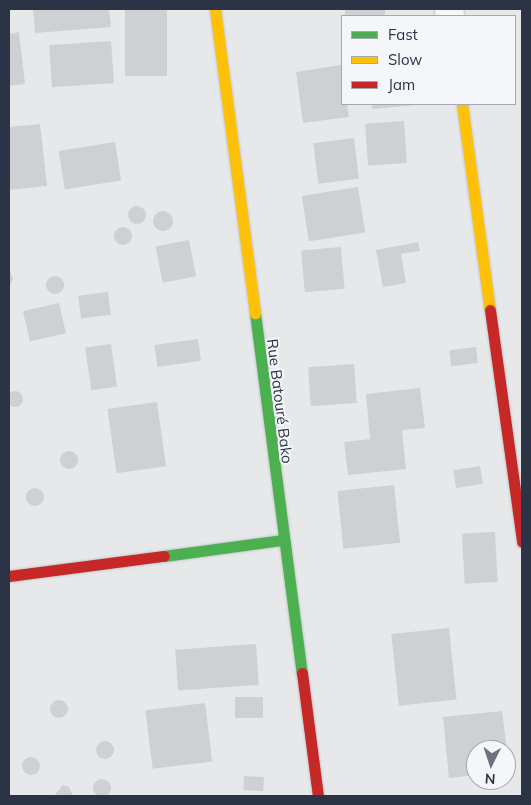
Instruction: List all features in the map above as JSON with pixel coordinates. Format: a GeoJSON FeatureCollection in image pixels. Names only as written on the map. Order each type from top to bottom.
{"type":"FeatureCollection","features":[{"type":"Feature","properties":{"kind":"main road","name":"Rue Batouré Bako"},"geometry":{"type":"LineString","coordinates":[[215,9],[318,796]]}},
{"type":"Feature","properties":{"kind":"main road"},"geometry":{"type":"LineString","coordinates":[[462,105],[522,542]]}},
{"type":"Feature","properties":{"kind":"main road"},"geometry":{"type":"LineString","coordinates":[[9,576],[283,540]]}},
{"type":"Feature","properties":{"kind":"building"},"geometry":{"type":"Polygon","coordinates":[[[33,9],[109,9],[111,27],[35,33],[33,9]]]}},
{"type":"Feature","properties":{"kind":"building"},"geometry":{"type":"Polygon","coordinates":[[[125,9],[167,9],[167,76],[125,76],[125,9]]]}},
{"type":"Feature","properties":{"kind":"building"},"geometry":{"type":"Polygon","coordinates":[[[345,9],[385,9],[385,15],[345,15],[345,9]]]}},
{"type":"Feature","properties":{"kind":"building"},"geometry":{"type":"Polygon","coordinates":[[[19,32],[25,84],[9,86],[9,34],[19,32]]]}},
{"type":"Feature","properties":{"kind":"building"},"geometry":{"type":"Polygon","coordinates":[[[111,41],[114,83],[52,87],[49,45],[111,41]]]}},
{"type":"Feature","properties":{"kind":"building"},"geometry":{"type":"Polygon","coordinates":[[[341,65],[341,105],[347,105],[349,117],[303,123],[296,72],[341,65]]]}},
{"type":"Feature","properties":{"kind":"building"},"geometry":{"type":"Polygon","coordinates":[[[372,105],[415,105],[372,109],[372,105]]]}},
{"type":"Feature","properties":{"kind":"building"},"geometry":{"type":"Polygon","coordinates":[[[404,121],[407,163],[368,166],[365,124],[404,121]]]}},
{"type":"Feature","properties":{"kind":"building"},"geometry":{"type":"Polygon","coordinates":[[[40,124],[47,186],[9,190],[9,127],[40,124]]]}},
{"type":"Feature","properties":{"kind":"building"},"geometry":{"type":"Polygon","coordinates":[[[354,138],[359,179],[318,184],[313,143],[354,138]]]}},
{"type":"Feature","properties":{"kind":"building"},"geometry":{"type":"Polygon","coordinates":[[[115,142],[121,181],[65,189],[59,151],[115,142]]]}},
{"type":"Feature","properties":{"kind":"building"},"geometry":{"type":"Polygon","coordinates":[[[358,187],[365,232],[309,241],[302,196],[358,187]]]}},
{"type":"Feature","properties":{"kind":"building"},"geometry":{"type":"Polygon","coordinates":[[[133,206],[141,206],[146,211],[144,222],[133,224],[128,219],[128,211],[133,206]]]}},
{"type":"Feature","properties":{"kind":"building"},"geometry":{"type":"Polygon","coordinates":[[[163,211],[170,214],[173,221],[170,228],[163,231],[156,228],[153,221],[156,214],[163,211]]]}},
{"type":"Feature","properties":{"kind":"building"},"geometry":{"type":"Polygon","coordinates":[[[119,227],[127,227],[132,232],[130,243],[119,245],[114,240],[114,232],[119,227]]]}},
{"type":"Feature","properties":{"kind":"building"},"geometry":{"type":"Polygon","coordinates":[[[189,240],[196,276],[163,283],[156,246],[189,240]]]}},
{"type":"Feature","properties":{"kind":"building"},"geometry":{"type":"Polygon","coordinates":[[[418,242],[420,251],[401,254],[406,283],[383,287],[376,250],[418,242]]]}},
{"type":"Feature","properties":{"kind":"building"},"geometry":{"type":"Polygon","coordinates":[[[341,247],[345,289],[305,292],[301,250],[341,247]]]}},
{"type":"Feature","properties":{"kind":"building"},"geometry":{"type":"Polygon","coordinates":[[[9,268],[13,279],[9,287],[9,268]]]}},
{"type":"Feature","properties":{"kind":"building"},"geometry":{"type":"Polygon","coordinates":[[[51,276],[59,276],[64,281],[62,292],[51,294],[46,289],[46,281],[51,276]]]}},
{"type":"Feature","properties":{"kind":"building"},"geometry":{"type":"Polygon","coordinates":[[[108,292],[111,315],[81,318],[78,296],[108,292]]]}},
{"type":"Feature","properties":{"kind":"building"},"geometry":{"type":"Polygon","coordinates":[[[59,303],[66,333],[30,342],[23,311],[59,303]]]}},
{"type":"Feature","properties":{"kind":"building"},"geometry":{"type":"Polygon","coordinates":[[[198,339],[201,361],[157,367],[154,345],[198,339]]]}},
{"type":"Feature","properties":{"kind":"building"},"geometry":{"type":"Polygon","coordinates":[[[111,344],[117,387],[91,390],[85,348],[111,344]]]}},
{"type":"Feature","properties":{"kind":"building"},"geometry":{"type":"Polygon","coordinates":[[[476,347],[478,363],[451,366],[449,350],[476,347]]]}},
{"type":"Feature","properties":{"kind":"building"},"geometry":{"type":"Polygon","coordinates":[[[354,364],[357,403],[311,406],[308,367],[354,364]]]}},
{"type":"Feature","properties":{"kind":"building"},"geometry":{"type":"Polygon","coordinates":[[[420,388],[425,428],[402,430],[406,469],[348,475],[344,442],[370,439],[366,394],[420,388]]]}},
{"type":"Feature","properties":{"kind":"building"},"geometry":{"type":"Polygon","coordinates":[[[12,391],[18,391],[23,396],[21,405],[12,407],[7,402],[7,396],[12,391]]]}},
{"type":"Feature","properties":{"kind":"building"},"geometry":{"type":"Polygon","coordinates":[[[157,402],[166,466],[117,473],[107,409],[157,402]]]}},
{"type":"Feature","properties":{"kind":"building"},"geometry":{"type":"Polygon","coordinates":[[[65,451],[73,451],[78,456],[76,467],[65,469],[60,464],[60,456],[65,451]]]}},
{"type":"Feature","properties":{"kind":"building"},"geometry":{"type":"Polygon","coordinates":[[[480,466],[483,484],[456,488],[453,470],[480,466]]]}},
{"type":"Feature","properties":{"kind":"building"},"geometry":{"type":"Polygon","coordinates":[[[394,485],[400,543],[343,549],[337,491],[394,485]]]}},
{"type":"Feature","properties":{"kind":"building"},"geometry":{"type":"Polygon","coordinates":[[[31,488],[39,488],[44,493],[42,504],[31,506],[26,501],[26,493],[31,488]]]}},
{"type":"Feature","properties":{"kind":"building"},"geometry":{"type":"Polygon","coordinates":[[[495,532],[498,582],[465,584],[462,534],[495,532]]]}},
{"type":"Feature","properties":{"kind":"building"},"geometry":{"type":"Polygon","coordinates":[[[449,628],[457,700],[399,706],[391,634],[449,628]]]}},
{"type":"Feature","properties":{"kind":"building"},"geometry":{"type":"Polygon","coordinates":[[[256,644],[259,685],[178,691],[175,650],[256,644]]]}},
{"type":"Feature","properties":{"kind":"building"},"geometry":{"type":"Polygon","coordinates":[[[235,697],[263,697],[263,718],[235,718],[235,697]]]}},
{"type":"Feature","properties":{"kind":"building"},"geometry":{"type":"Polygon","coordinates":[[[55,700],[63,700],[68,705],[66,716],[55,718],[50,713],[50,705],[55,700]]]}},
{"type":"Feature","properties":{"kind":"building"},"geometry":{"type":"Polygon","coordinates":[[[205,703],[212,762],[153,769],[145,710],[205,703]]]}},
{"type":"Feature","properties":{"kind":"building"},"geometry":{"type":"Polygon","coordinates":[[[502,711],[506,740],[466,740],[466,776],[449,778],[443,717],[502,711]]]}},
{"type":"Feature","properties":{"kind":"building"},"geometry":{"type":"Polygon","coordinates":[[[101,741],[109,741],[114,746],[112,757],[101,759],[96,754],[96,746],[101,741]]]}},
{"type":"Feature","properties":{"kind":"building"},"geometry":{"type":"Polygon","coordinates":[[[27,757],[35,757],[40,762],[38,773],[27,775],[22,770],[22,762],[27,757]]]}},
{"type":"Feature","properties":{"kind":"building"},"geometry":{"type":"Polygon","coordinates":[[[244,776],[264,777],[263,791],[243,790],[244,776]]]}},
{"type":"Feature","properties":{"kind":"building"},"geometry":{"type":"Polygon","coordinates":[[[102,779],[110,784],[111,788],[106,796],[102,797],[94,792],[93,788],[98,780],[102,779]]]}},
{"type":"Feature","properties":{"kind":"building"},"geometry":{"type":"Polygon","coordinates":[[[63,785],[69,787],[73,796],[54,796],[63,785]]]}},
{"type":"Feature","properties":{"kind":"traffic: fast"},"geometry":{"type":"LineString","coordinates":[[255,313],[302,673]]}},
{"type":"Feature","properties":{"kind":"traffic: fast"},"geometry":{"type":"LineString","coordinates":[[164,556],[283,540]]}},
{"type":"Feature","properties":{"kind":"traffic: slow"},"geometry":{"type":"LineString","coordinates":[[215,9],[255,313]]}},
{"type":"Feature","properties":{"kind":"traffic: slow"},"geometry":{"type":"LineString","coordinates":[[462,105],[490,310]]}},
{"type":"Feature","properties":{"kind":"traffic: jam"},"geometry":{"type":"LineString","coordinates":[[490,310],[522,542]]}},
{"type":"Feature","properties":{"kind":"traffic: jam"},"geometry":{"type":"LineString","coordinates":[[9,576],[164,556]]}},
{"type":"Feature","properties":{"kind":"traffic: jam"},"geometry":{"type":"LineString","coordinates":[[302,673],[318,796]]}}]}
